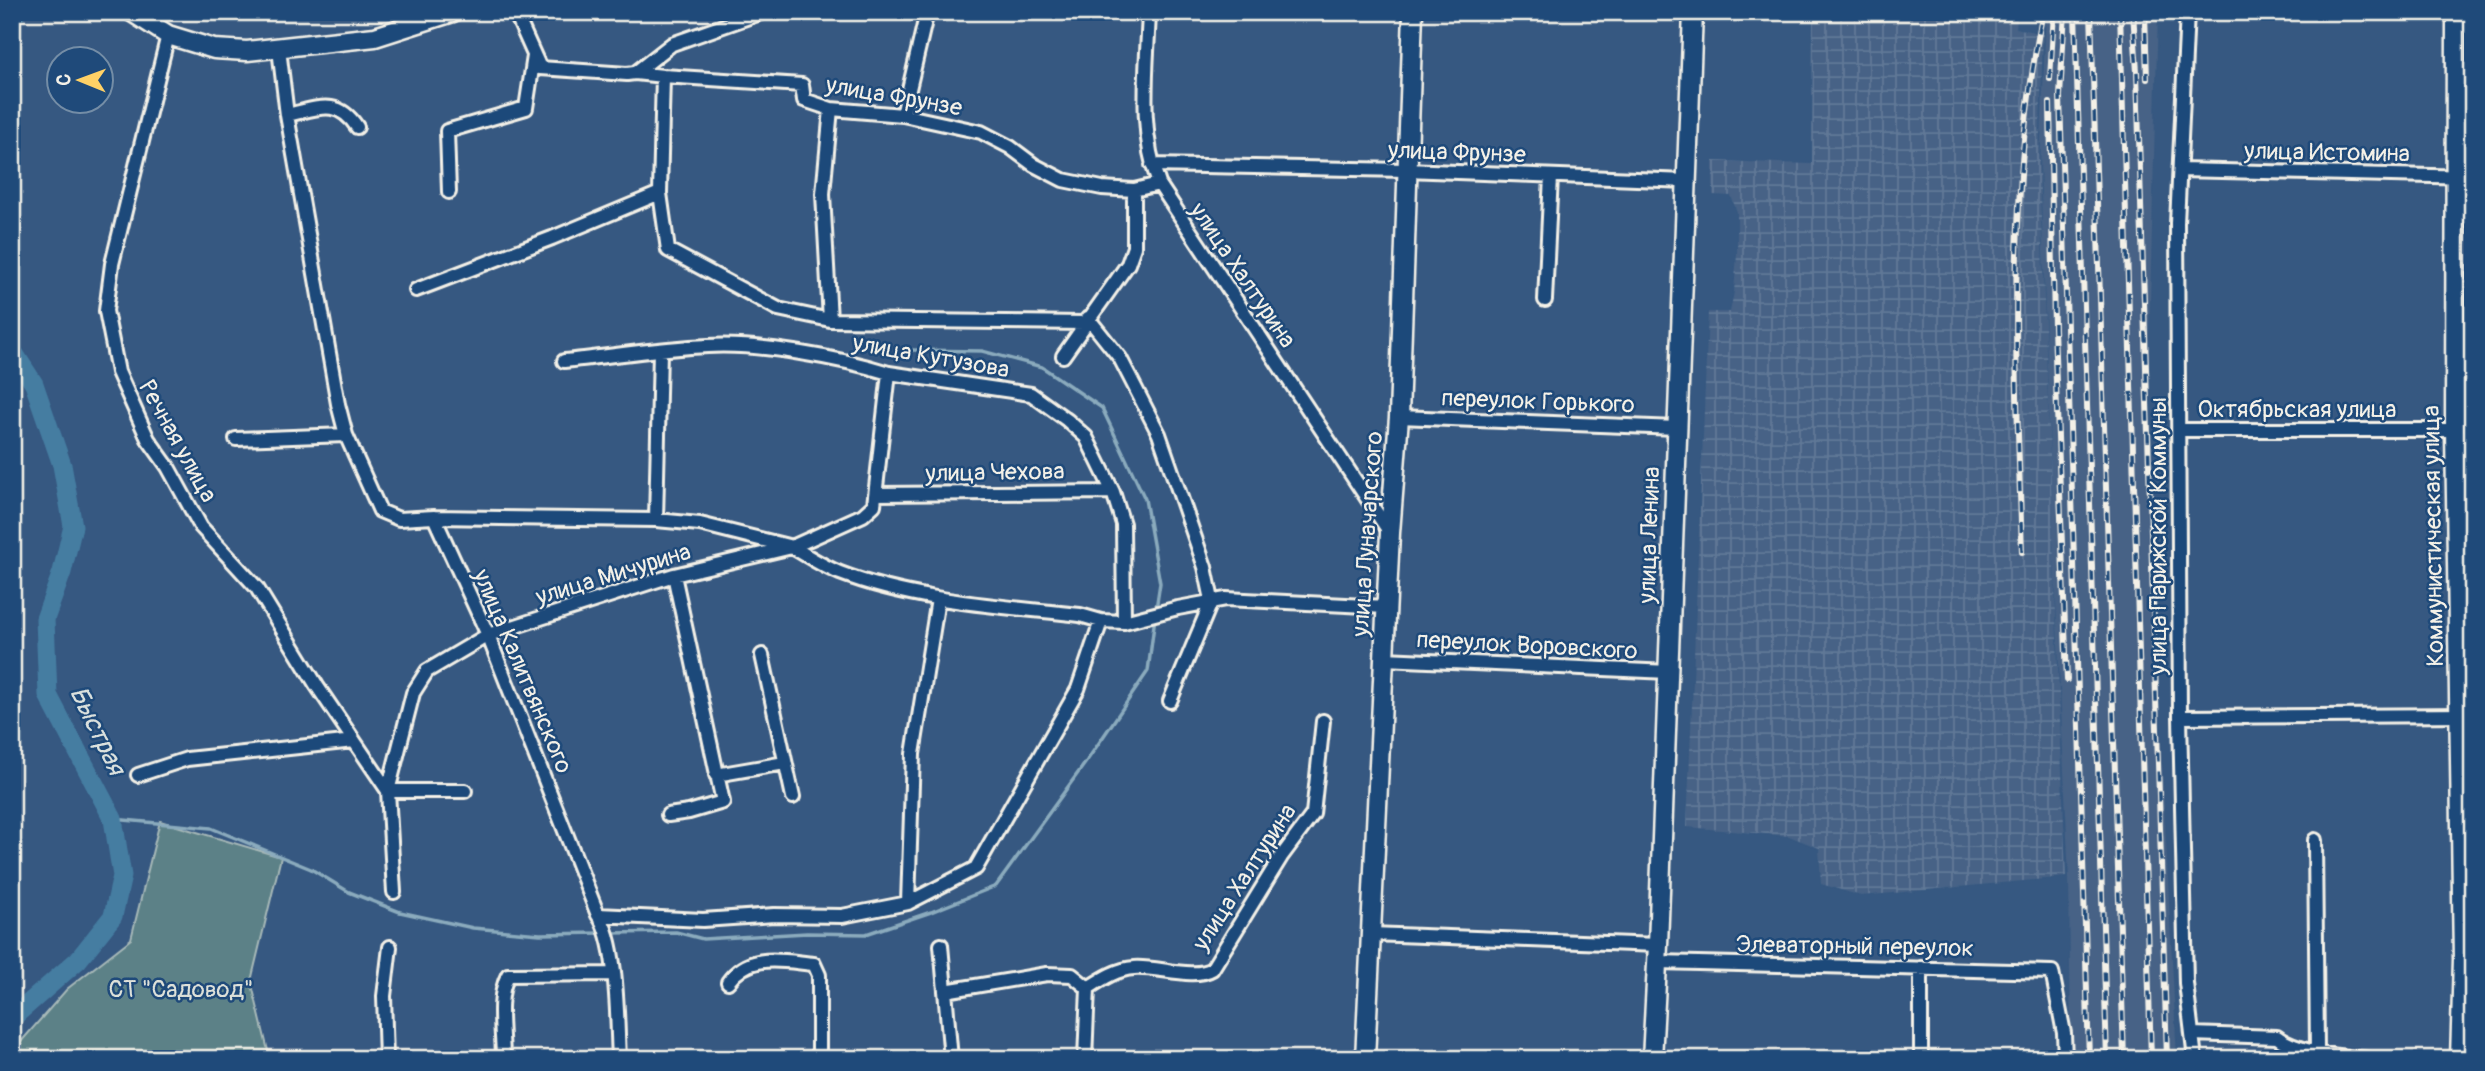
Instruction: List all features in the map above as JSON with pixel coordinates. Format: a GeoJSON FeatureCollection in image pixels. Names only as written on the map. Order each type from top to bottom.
{"type":"FeatureCollection","features":[{"type":"Feature","properties":{"kind":"main road"},"geometry":{"type":"LineString","coordinates":[[132,12],[168,35],[214,48],[247,51],[375,37],[453,12]]}},
{"type":"Feature","properties":{"kind":"main road","name":"улица Луначарского"},"geometry":{"type":"LineString","coordinates":[[1365,1059],[1386,607],[1399,417],[1413,12]]}},
{"type":"Feature","properties":{"kind":"main road","name":"улица Ленина"},"geometry":{"type":"LineString","coordinates":[[1652,1059],[1693,12]]}},
{"type":"Feature","properties":{"kind":"main road","name":"Коммунистическая улица"},"geometry":{"type":"LineString","coordinates":[[2456,12],[2464,176],[2461,435],[2467,715],[2468,959],[2460,1059]]}},
{"type":"Feature","properties":{"kind":"street"},"geometry":{"type":"LineString","coordinates":[[515,12],[540,68],[635,72],[663,76]]}},
{"type":"Feature","properties":{"kind":"street"},"geometry":{"type":"LineString","coordinates":[[635,72],[672,44],[764,12]]}},
{"type":"Feature","properties":{"kind":"street"},"geometry":{"type":"LineString","coordinates":[[903,115],[927,12]]}},
{"type":"Feature","properties":{"kind":"street","name":"улица Халтурина"},"geometry":{"type":"LineString","coordinates":[[1149,12],[1145,131],[1159,184],[1390,533]]}},
{"type":"Feature","properties":{"kind":"street","name":"улица Парижской Коммуны"},"geometry":{"type":"LineString","coordinates":[[2187,12],[2177,223],[2180,717],[2186,983],[2195,1059]]}},
{"type":"Feature","properties":{"kind":"street","name":"Речная улица"},"geometry":{"type":"LineString","coordinates":[[168,35],[112,264],[106,311],[118,372],[148,439],[168,467],[201,527],[257,588],[388,790]]}},
{"type":"Feature","properties":{"kind":"street"},"geometry":{"type":"LineString","coordinates":[[279,49],[287,115],[338,404],[346,435],[380,511],[400,519],[434,517],[656,520],[700,524],[793,547],[839,572],[938,599],[1080,615],[1101,621],[1124,622],[1212,600],[1226,599],[1386,607]]}},
{"type":"Feature","properties":{"kind":"street"},"geometry":{"type":"LineString","coordinates":[[449,191],[447,131],[526,108],[534,55]]}},
{"type":"Feature","properties":{"kind":"street","name":"улица Фрунзе"},"geometry":{"type":"LineString","coordinates":[[663,76],[802,85],[804,100],[831,109],[903,115],[981,132],[1063,180],[1102,188],[1134,190],[1159,184]]}},
{"type":"Feature","properties":{"kind":"street","name":"улица Кутузова"},"geometry":{"type":"LineString","coordinates":[[663,76],[660,193],[667,250],[778,309],[830,320],[1086,321]]}},
{"type":"Feature","properties":{"kind":"street"},"geometry":{"type":"LineString","coordinates":[[287,115],[331,107],[348,114],[357,127]]}},
{"type":"Feature","properties":{"kind":"street"},"geometry":{"type":"LineString","coordinates":[[830,320],[823,194],[831,109]]}},
{"type":"Feature","properties":{"kind":"street","name":"улица Фрунзе"},"geometry":{"type":"LineString","coordinates":[[1152,165],[1406,170],[1687,181]]}},
{"type":"Feature","properties":{"kind":"street","name":"улица Истомина"},"geometry":{"type":"LineString","coordinates":[[2180,170],[2464,176]]}},
{"type":"Feature","properties":{"kind":"street","name":"улица Фрунзе"},"geometry":{"type":"LineString","coordinates":[[1545,300],[1551,176]]}},
{"type":"Feature","properties":{"kind":"street"},"geometry":{"type":"LineString","coordinates":[[1063,356],[1128,264],[1135,247],[1134,190]]}},
{"type":"Feature","properties":{"kind":"street"},"geometry":{"type":"LineString","coordinates":[[416,290],[552,239],[660,193]]}},
{"type":"Feature","properties":{"kind":"street"},"geometry":{"type":"LineString","coordinates":[[1086,321],[1120,358],[1159,434],[1205,567],[1212,600],[1170,701]]}},
{"type":"Feature","properties":{"kind":"street","name":"улица Кутузова"},"geometry":{"type":"LineString","coordinates":[[564,361],[710,346],[753,348],[868,367],[889,373],[1031,394],[1067,420],[1086,438],[1113,492],[1123,524],[1124,622]]}},
{"type":"Feature","properties":{"kind":"street"},"geometry":{"type":"LineString","coordinates":[[656,520],[660,351]]}},
{"type":"Feature","properties":{"kind":"street"},"geometry":{"type":"LineString","coordinates":[[793,547],[863,515],[874,505],[889,373]]}},
{"type":"Feature","properties":{"kind":"street","name":"переулок Горького"},"geometry":{"type":"LineString","coordinates":[[1399,417],[1677,428]]}},
{"type":"Feature","properties":{"kind":"street","name":"Октябрьская улица"},"geometry":{"type":"LineString","coordinates":[[2180,430],[2461,435]]}},
{"type":"Feature","properties":{"kind":"street"},"geometry":{"type":"LineString","coordinates":[[236,439],[346,435]]}},
{"type":"Feature","properties":{"kind":"street","name":"улица Чехова"},"geometry":{"type":"LineString","coordinates":[[876,494],[1113,492]]}},
{"type":"Feature","properties":{"kind":"street","name":"улица Калитвянского"},"geometry":{"type":"LineString","coordinates":[[434,517],[488,635],[601,919],[613,970],[619,1059]]}},
{"type":"Feature","properties":{"kind":"street","name":"улица Мичурина"},"geometry":{"type":"LineString","coordinates":[[388,790],[413,693],[427,671],[488,635],[674,575],[793,547]]}},
{"type":"Feature","properties":{"kind":"street"},"geometry":{"type":"LineString","coordinates":[[668,815],[723,802],[674,575]]}},
{"type":"Feature","properties":{"kind":"street"},"geometry":{"type":"LineString","coordinates":[[908,903],[913,754],[938,599]]}},
{"type":"Feature","properties":{"kind":"street"},"geometry":{"type":"LineString","coordinates":[[601,919],[703,920],[774,915],[842,916],[908,903],[976,868],[1079,689],[1101,621]]}},
{"type":"Feature","properties":{"kind":"street"},"geometry":{"type":"LineString","coordinates":[[762,655],[793,797]]}},
{"type":"Feature","properties":{"kind":"street","name":"переулок Воровского"},"geometry":{"type":"LineString","coordinates":[[1384,659],[1669,672]]}},
{"type":"Feature","properties":{"kind":"street"},"geometry":{"type":"LineString","coordinates":[[2180,717],[2467,715]]}},
{"type":"Feature","properties":{"kind":"street","name":"улица Халтурина"},"geometry":{"type":"LineString","coordinates":[[1088,988],[1109,974],[1132,968],[1193,973],[1205,973],[1212,969],[1281,857],[1313,814],[1323,722]]}},
{"type":"Feature","properties":{"kind":"street"},"geometry":{"type":"LineString","coordinates":[[138,775],[187,759],[354,741]]}},
{"type":"Feature","properties":{"kind":"street"},"geometry":{"type":"LineString","coordinates":[[716,775],[785,762]]}},
{"type":"Feature","properties":{"kind":"street"},"geometry":{"type":"LineString","coordinates":[[394,892],[388,790],[465,791]]}},
{"type":"Feature","properties":{"kind":"street"},"geometry":{"type":"LineString","coordinates":[[2315,840],[2317,1051]]}},
{"type":"Feature","properties":{"kind":"street","name":"Элеваторный переулок"},"geometry":{"type":"LineString","coordinates":[[1371,934],[1921,968],[2052,971],[2064,1032],[2064,1059]]}},
{"type":"Feature","properties":{"kind":"street"},"geometry":{"type":"LineString","coordinates":[[941,945],[951,1059]]}},
{"type":"Feature","properties":{"kind":"street"},"geometry":{"type":"LineString","coordinates":[[386,1059],[384,996],[390,947]]}},
{"type":"Feature","properties":{"kind":"street"},"geometry":{"type":"LineString","coordinates":[[729,982],[737,969],[755,961],[814,964],[819,975],[818,1059]]}},
{"type":"Feature","properties":{"kind":"street"},"geometry":{"type":"LineString","coordinates":[[1921,968],[1921,1059]]}},
{"type":"Feature","properties":{"kind":"street"},"geometry":{"type":"LineString","coordinates":[[503,1059],[504,983],[508,975],[613,970]]}},
{"type":"Feature","properties":{"kind":"street"},"geometry":{"type":"LineString","coordinates":[[945,991],[1047,974],[1072,975],[1088,988],[1085,1059]]}},
{"type":"Feature","properties":{"kind":"street"},"geometry":{"type":"LineString","coordinates":[[2192,1034],[2277,1037],[2285,1043],[2317,1051],[2368,1059]]}},
{"type":"Feature","properties":{"kind":"shaded area"},"geometry":{"type":"Polygon","coordinates":[[[1813,12],[2018,12],[2016,28],[2043,34],[2039,165],[2066,877],[1861,896],[1821,884],[1819,848],[1789,836],[1687,827],[1708,312],[1730,312],[1737,254],[1737,212],[1731,196],[1713,195],[1713,161],[1812,164],[1813,12]]]}},
{"type":"Feature","properties":{"kind":"shaded area"},"geometry":{"type":"Polygon","coordinates":[[[2046,12],[2158,12],[2146,447],[2177,1059],[2071,1059],[2069,879],[2053,538],[2040,166],[2046,12]]]}},
{"type":"Feature","properties":{"kind":"green space","name":"СТ \"Садовод\""},"geometry":{"type":"Polygon","coordinates":[[[160,821],[281,857],[251,981],[270,1059],[12,1059],[12,1052],[67,989],[131,939],[160,821]]]}},
{"type":"Feature","properties":{"kind":"waterway","name":"Быстрая"},"geometry":{"type":"LineString","coordinates":[[12,14],[17,12]]}},
{"type":"Feature","properties":{"kind":"waterway","name":"Быстрая"},"geometry":{"type":"LineString","coordinates":[[12,350],[34,384],[62,465],[73,526],[62,572],[45,619],[48,695],[113,819],[122,876],[113,916],[78,960],[12,1018]]}},
{"type":"Feature","properties":{"kind":"waterway"},"geometry":{"type":"LineString","coordinates":[[911,350],[982,351],[1042,367],[1102,408],[1145,499],[1160,583],[1156,609]]}},
{"type":"Feature","properties":{"kind":"waterway"},"geometry":{"type":"LineString","coordinates":[[610,933],[676,932],[703,939],[807,933],[866,934],[996,886],[1148,671],[1155,617]]}},
{"type":"Feature","properties":{"kind":"waterway"},"geometry":{"type":"LineString","coordinates":[[113,819],[211,828],[311,869],[349,892],[400,912],[473,928],[540,934],[602,933]]}},
{"type":"Feature","properties":{"kind":"railway"},"geometry":{"type":"LineString","coordinates":[[2022,552],[2016,281],[2023,146],[2043,12]]}},
{"type":"Feature","properties":{"kind":"railway"},"geometry":{"type":"LineString","coordinates":[[2050,79],[2054,12]]}},
{"type":"Feature","properties":{"kind":"railway"},"geometry":{"type":"LineString","coordinates":[[2065,12],[2060,96],[2089,1059]]}},
{"type":"Feature","properties":{"kind":"railway"},"geometry":{"type":"LineString","coordinates":[[2075,12],[2107,1059]]}},
{"type":"Feature","properties":{"kind":"railway"},"geometry":{"type":"LineString","coordinates":[[2091,12],[2124,1059]]}},
{"type":"Feature","properties":{"kind":"railway"},"geometry":{"type":"LineString","coordinates":[[2120,12],[2151,1059]]}},
{"type":"Feature","properties":{"kind":"railway"},"geometry":{"type":"LineString","coordinates":[[2133,12],[2167,1059]]}},
{"type":"Feature","properties":{"kind":"railway"},"geometry":{"type":"LineString","coordinates":[[2145,12],[2147,79]]}},
{"type":"Feature","properties":{"kind":"railway"},"geometry":{"type":"LineString","coordinates":[[2050,103],[2054,328],[2067,680]]}}]}
